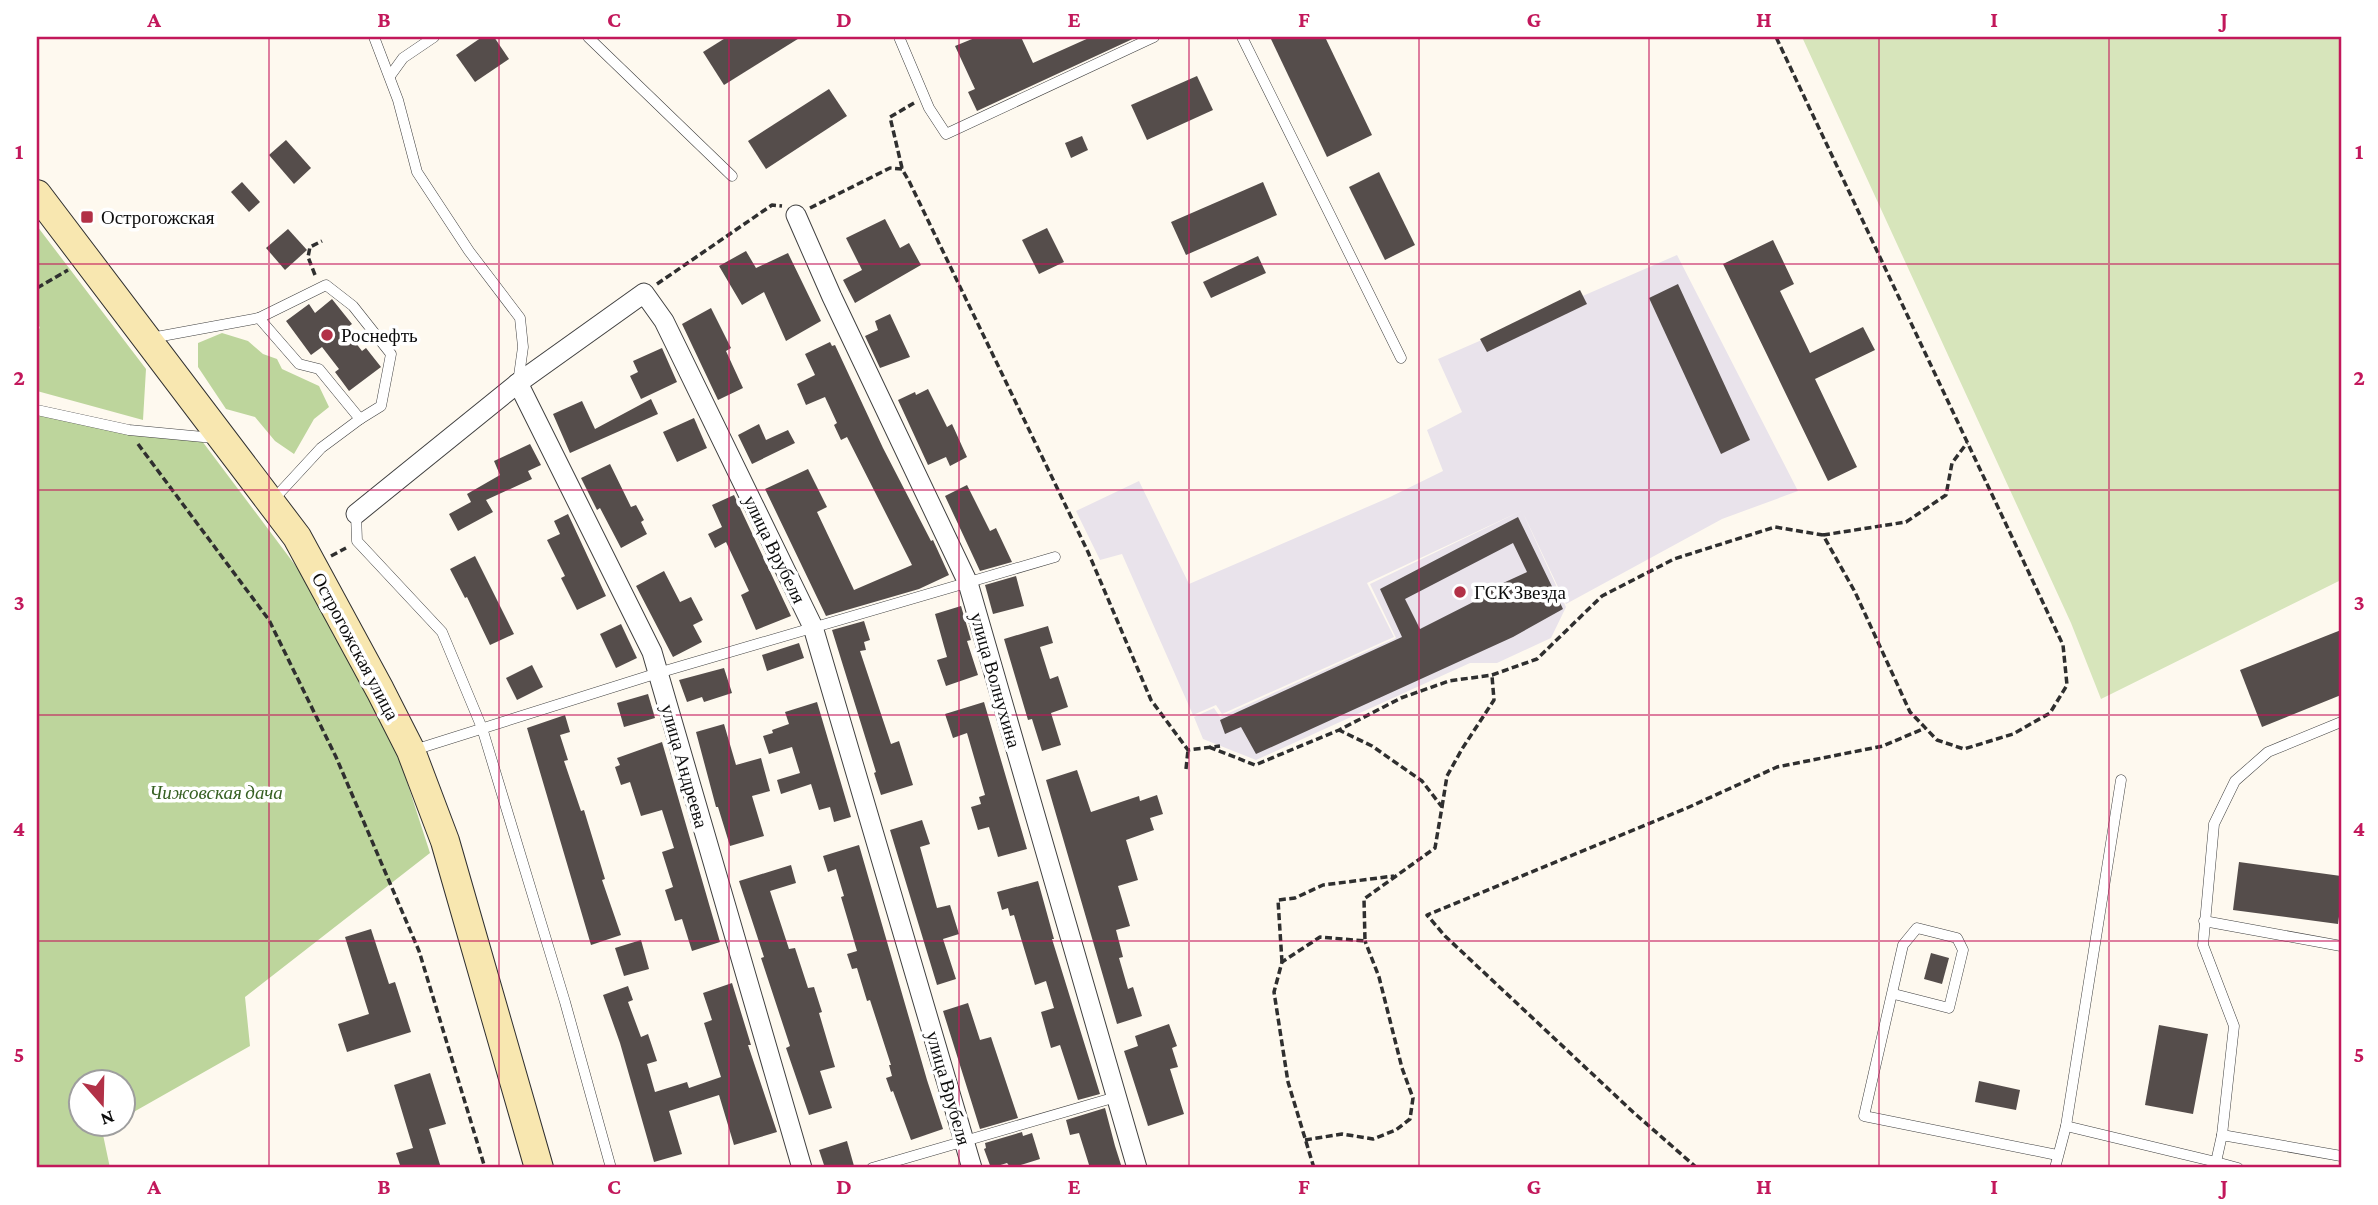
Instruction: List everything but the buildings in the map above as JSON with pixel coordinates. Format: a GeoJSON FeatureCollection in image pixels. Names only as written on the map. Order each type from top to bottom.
{"type":"FeatureCollection","features":[{"type":"Feature","properties":{"kind":"street","name":"Острогожская улица"},"geometry":{"type":"LineString","coordinates":[[37,194],[297,537],[411,751],[445,841],[539,1168]]}},
{"type":"Feature","properties":{"kind":"street","name":"улица Волнухина"},"geometry":{"type":"LineString","coordinates":[[796,215],[832,297],[968,583],[1137,1168]]}},
{"type":"Feature","properties":{"kind":"street"},"geometry":{"type":"LineString","coordinates":[[356,514],[518,383],[644,293]]}},
{"type":"Feature","properties":{"kind":"street","name":"улица Врубеля"},"geometry":{"type":"LineString","coordinates":[[644,293],[664,321],[813,627],[972,1168]]}},
{"type":"Feature","properties":{"kind":"street","name":"улица Андреева"},"geometry":{"type":"LineString","coordinates":[[518,383],[652,652],[802,1168]]}},
{"type":"Feature","properties":{"kind":"lane"},"geometry":{"type":"LineString","coordinates":[[374,37],[390,76],[417,172],[469,251],[520,318],[523,347],[518,383]]}},
{"type":"Feature","properties":{"kind":"lane"},"geometry":{"type":"LineString","coordinates":[[390,76],[403,58],[434,37]]}},
{"type":"Feature","properties":{"kind":"lane"},"geometry":{"type":"LineString","coordinates":[[588,37],[732,176]]}},
{"type":"Feature","properties":{"kind":"lane"},"geometry":{"type":"LineString","coordinates":[[899,37],[925,97],[946,134],[1154,37]]}},
{"type":"Feature","properties":{"kind":"lane"},"geometry":{"type":"LineString","coordinates":[[1241,37],[1401,358]]}},
{"type":"Feature","properties":{"kind":"lane"},"geometry":{"type":"LineString","coordinates":[[146,338],[259,318],[326,285],[354,306],[391,354],[381,406],[321,448],[270,503]]}},
{"type":"Feature","properties":{"kind":"lane"},"geometry":{"type":"LineString","coordinates":[[259,318],[299,364],[319,369],[360,419]]}},
{"type":"Feature","properties":{"kind":"lane"},"geometry":{"type":"LineString","coordinates":[[37,411],[129,430],[221,438]]}},
{"type":"Feature","properties":{"kind":"lane"},"geometry":{"type":"LineString","coordinates":[[356,514],[356,541],[442,632],[482,728],[561,989],[611,1168]]}},
{"type":"Feature","properties":{"kind":"lane"},"geometry":{"type":"LineString","coordinates":[[411,751],[658,673],[1055,558]]}},
{"type":"Feature","properties":{"kind":"lane"},"geometry":{"type":"LineString","coordinates":[[2216,1162],[2222,1135],[2234,1026],[2203,945],[2214,824],[2235,781],[2268,752],[2341,722]]}},
{"type":"Feature","properties":{"kind":"lane"},"geometry":{"type":"LineString","coordinates":[[2055,1168],[2066,1126],[2121,779]]}},
{"type":"Feature","properties":{"kind":"lane"},"geometry":{"type":"LineString","coordinates":[[2204,921],[2341,946]]}},
{"type":"Feature","properties":{"kind":"lane"},"geometry":{"type":"LineString","coordinates":[[1894,994],[1949,1007],[1963,950],[1957,937],[1917,928],[1903,945],[1894,994],[1864,1116],[2057,1154]]}},
{"type":"Feature","properties":{"kind":"lane"},"geometry":{"type":"LineString","coordinates":[[872,1168],[1116,1097]]}},
{"type":"Feature","properties":{"kind":"lane"},"geometry":{"type":"LineString","coordinates":[[2066,1126],[2238,1168]]}},
{"type":"Feature","properties":{"kind":"lane"},"geometry":{"type":"LineString","coordinates":[[2222,1135],[2341,1156]]}},
{"type":"Feature","properties":{"kind":"path"},"geometry":{"type":"LineString","coordinates":[[1776,37],[2063,645],[2067,685],[2050,713],[2012,734],[1964,749],[1937,740],[1910,712],[1855,593],[1823,535]]}},
{"type":"Feature","properties":{"kind":"path"},"geometry":{"type":"LineString","coordinates":[[925,97],[890,117],[902,169],[1088,552],[1151,700],[1188,750],[1186,769]]}},
{"type":"Feature","properties":{"kind":"path"},"geometry":{"type":"LineString","coordinates":[[644,293],[772,205],[786,206],[796,215],[890,168],[902,169]]}},
{"type":"Feature","properties":{"kind":"path"},"geometry":{"type":"LineString","coordinates":[[320,288],[307,257],[310,247],[322,241]]}},
{"type":"Feature","properties":{"kind":"path"},"geometry":{"type":"LineString","coordinates":[[37,288],[86,259]]}},
{"type":"Feature","properties":{"kind":"path"},"geometry":{"type":"LineString","coordinates":[[129,430],[149,461],[269,620],[336,757],[419,951],[485,1168]]}},
{"type":"Feature","properties":{"kind":"path"},"geometry":{"type":"LineString","coordinates":[[1209,747],[1255,765],[1339,730],[1401,698],[1449,681],[1492,675],[1537,659],[1602,596],[1674,559],[1775,527],[1823,535],[1906,522],[1946,495],[1952,463],[1967,443]]}},
{"type":"Feature","properties":{"kind":"path"},"geometry":{"type":"LineString","coordinates":[[314,567],[356,541]]}},
{"type":"Feature","properties":{"kind":"path"},"geometry":{"type":"LineString","coordinates":[[1305,1140],[1342,1134],[1373,1139],[1396,1130],[1410,1119],[1413,1098],[1402,1068],[1379,977],[1365,941],[1364,899],[1435,848],[1447,776],[1494,700],[1492,675]]}},
{"type":"Feature","properties":{"kind":"path"},"geometry":{"type":"LineString","coordinates":[[1697,1168],[1633,1112],[1445,936],[1427,915],[1675,813],[1777,767],[1883,746],[1925,728]]}},
{"type":"Feature","properties":{"kind":"path"},"geometry":{"type":"LineString","coordinates":[[1339,730],[1372,746],[1422,781],[1442,807]]}},
{"type":"Feature","properties":{"kind":"path"},"geometry":{"type":"LineString","coordinates":[[1188,750],[1220,746]]}},
{"type":"Feature","properties":{"kind":"path"},"geometry":{"type":"LineString","coordinates":[[1314,1168],[1288,1082],[1274,992],[1282,962],[1278,900],[1295,898],[1323,885],[1396,876]]}},
{"type":"Feature","properties":{"kind":"path"},"geometry":{"type":"LineString","coordinates":[[1282,962],[1320,937],[1365,941]]}},
{"type":"Feature","properties":{"kind":"shaded area"},"geometry":{"type":"Polygon","coordinates":[[[1677,255],[1798,491],[1722,519],[1566,604],[1523,513],[1566,607],[1551,638],[1497,663],[1470,663],[1256,760],[1203,739],[1194,717],[1214,708],[1220,717],[1396,638],[1370,584],[1523,510],[1367,583],[1394,637],[1222,714],[1216,705],[1193,715],[1122,554],[1100,560],[1076,511],[1139,481],[1189,584],[1388,498],[1443,471],[1427,430],[1462,412],[1438,359],[1677,255]]]}},
{"type":"Feature","properties":{"kind":"green space"},"geometry":{"type":"Polygon","coordinates":[[[1802,37],[2341,37],[2341,580],[2101,699],[2071,623],[1802,37]]]}},
{"type":"Feature","properties":{"kind":"green space"},"geometry":{"type":"Polygon","coordinates":[[[37,226],[146,369],[143,420],[37,391],[37,334],[40,327],[37,325],[37,226]]]}},
{"type":"Feature","properties":{"kind":"green space"},"geometry":{"type":"Polygon","coordinates":[[[222,333],[248,341],[263,354],[277,359],[282,369],[319,386],[329,407],[314,419],[294,454],[275,441],[255,417],[226,409],[198,367],[198,343],[222,333]]]}},
{"type":"Feature","properties":{"kind":"green space","name":"Чижовская дача"},"geometry":{"type":"Polygon","coordinates":[[[37,414],[202,441],[307,581],[397,751],[430,853],[245,997],[250,1046],[136,1111],[136,1068],[66,1068],[66,1138],[104,1138],[110,1168],[37,1168],[37,414]]]}},
{"type":"Feature","properties":{"kind":"place","name":"Острогожская"},"geometry":{"type":"Point","coordinates":[87,217]}},
{"type":"Feature","properties":{"kind":"place","name":"Роснефть"},"geometry":{"type":"Point","coordinates":[327,335]}},
{"type":"Feature","properties":{"kind":"place","name":"ГСК Звезда"},"geometry":{"type":"Point","coordinates":[1460,592]}}]}
